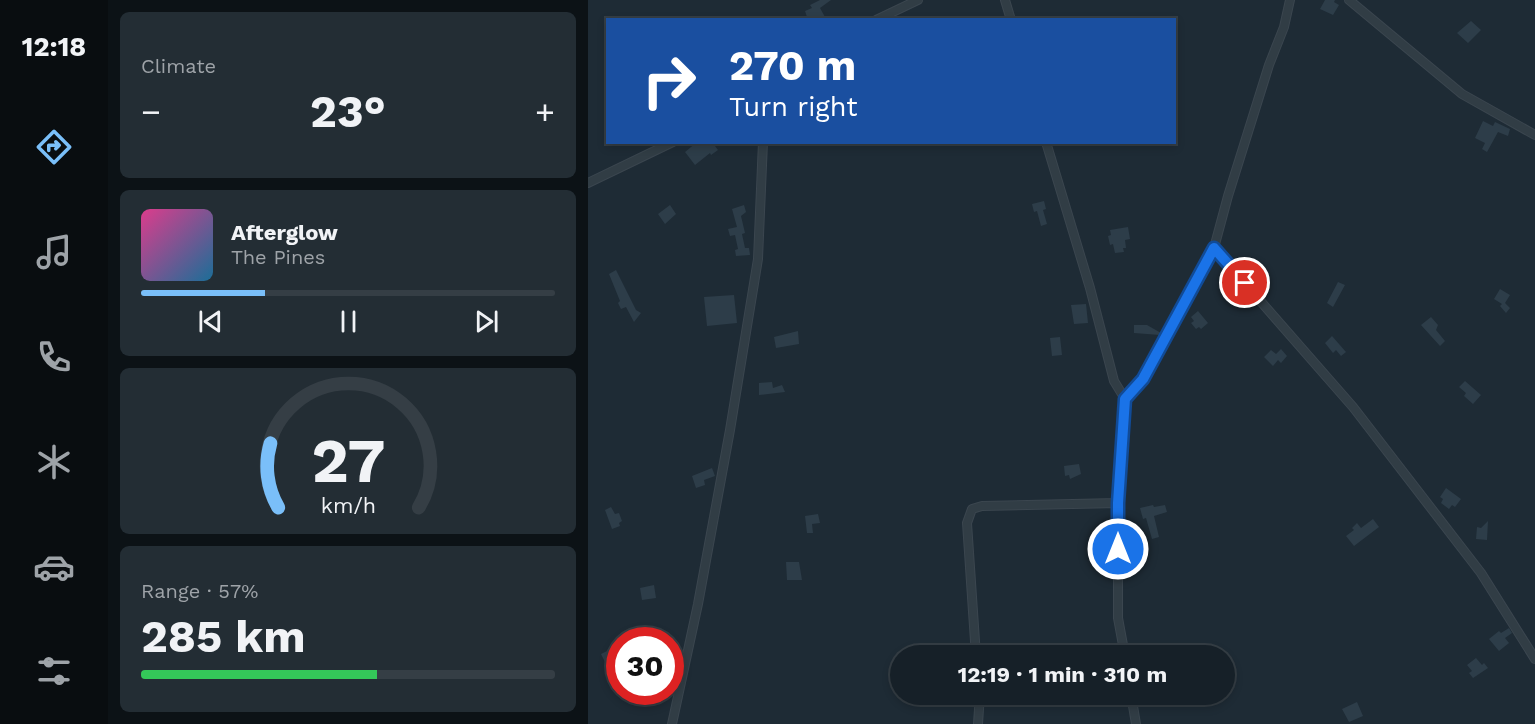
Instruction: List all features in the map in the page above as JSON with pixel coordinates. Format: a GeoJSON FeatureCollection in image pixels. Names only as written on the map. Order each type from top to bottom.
{"type":"FeatureCollection","features":[{"type":"Feature","properties":{"kind":"street"},"geometry":{"type":"LineString","coordinates":[[879,18],[902,3],[918,0]]}},
{"type":"Feature","properties":{"kind":"street"},"geometry":{"type":"LineString","coordinates":[[1005,0],[1010,18]]}},
{"type":"Feature","properties":{"kind":"street"},"geometry":{"type":"LineString","coordinates":[[1125,399],[1143,379],[1214,248],[1269,65],[1284,27],[1290,0]]}},
{"type":"Feature","properties":{"kind":"street"},"geometry":{"type":"LineString","coordinates":[[1349,0],[1462,94],[1535,135]]}},
{"type":"Feature","properties":{"kind":"street"},"geometry":{"type":"LineString","coordinates":[[588,183],[669,144]]}},
{"type":"Feature","properties":{"kind":"street"},"geometry":{"type":"LineString","coordinates":[[672,724],[698,604],[726,453],[758,259],[763,144]]}},
{"type":"Feature","properties":{"kind":"street"},"geometry":{"type":"LineString","coordinates":[[1048,144],[1090,288],[1114,381],[1125,399],[1118,503],[1118,618],[1123,645]]}},
{"type":"Feature","properties":{"kind":"street"},"geometry":{"type":"LineString","coordinates":[[1214,248],[1353,407],[1480,573],[1535,659]]}},
{"type":"Feature","properties":{"kind":"street"},"geometry":{"type":"LineString","coordinates":[[975,645],[967,523],[972,509],[982,506],[1118,503]]}},
{"type":"Feature","properties":{"kind":"street"},"geometry":{"type":"LineString","coordinates":[[978,724],[979,705]]}},
{"type":"Feature","properties":{"kind":"street"},"geometry":{"type":"LineString","coordinates":[[1133,705],[1136,724]]}},
{"type":"Feature","properties":{"kind":"building"},"geometry":{"type":"Polygon","coordinates":[[[820,0],[831,0],[820,8],[825,17],[807,18],[805,11],[812,8],[810,5],[820,0]]]}},
{"type":"Feature","properties":{"kind":"building"},"geometry":{"type":"Polygon","coordinates":[[[1325,0],[1335,0],[1334,2],[1339,5],[1333,15],[1320,9],[1325,0]]]}},
{"type":"Feature","properties":{"kind":"building"},"geometry":{"type":"Polygon","coordinates":[[[1471,21],[1481,30],[1468,43],[1457,33],[1471,21]]]}},
{"type":"Feature","properties":{"kind":"building"},"geometry":{"type":"Polygon","coordinates":[[[1483,121],[1493,126],[1495,122],[1510,129],[1508,136],[1498,132],[1487,152],[1482,149],[1485,143],[1475,138],[1483,121]]]}},
{"type":"Feature","properties":{"kind":"building"},"geometry":{"type":"Polygon","coordinates":[[[695,144],[714,144],[718,150],[711,155],[710,153],[695,165],[685,152],[695,144]]]}},
{"type":"Feature","properties":{"kind":"building"},"geometry":{"type":"Polygon","coordinates":[[[1044,201],[1046,209],[1043,210],[1047,224],[1041,226],[1037,211],[1034,212],[1032,204],[1044,201]]]}},
{"type":"Feature","properties":{"kind":"building"},"geometry":{"type":"Polygon","coordinates":[[[670,205],[676,214],[665,224],[658,214],[670,205]]]}},
{"type":"Feature","properties":{"kind":"building"},"geometry":{"type":"Polygon","coordinates":[[[744,205],[746,212],[741,216],[745,233],[742,234],[745,248],[749,248],[750,255],[736,256],[735,250],[738,249],[735,235],[730,236],[728,229],[737,227],[732,209],[744,205]]]}},
{"type":"Feature","properties":{"kind":"building"},"geometry":{"type":"Polygon","coordinates":[[[1128,227],[1130,239],[1125,240],[1124,252],[1115,253],[1108,236],[1111,235],[1110,230],[1128,227]]]}},
{"type":"Feature","properties":{"kind":"building"},"geometry":{"type":"Polygon","coordinates":[[[616,270],[636,310],[641,313],[634,322],[626,307],[621,309],[618,303],[620,301],[609,274],[616,270]]]}},
{"type":"Feature","properties":{"kind":"building"},"geometry":{"type":"Polygon","coordinates":[[[1338,282],[1345,285],[1333,307],[1327,303],[1338,282]]]}},
{"type":"Feature","properties":{"kind":"building"},"geometry":{"type":"Polygon","coordinates":[[[1500,289],[1510,295],[1505,303],[1510,308],[1506,313],[1500,306],[1502,304],[1494,299],[1500,289]]]}},
{"type":"Feature","properties":{"kind":"building"},"geometry":{"type":"Polygon","coordinates":[[[734,295],[737,323],[707,326],[704,297],[734,295]]]}},
{"type":"Feature","properties":{"kind":"building"},"geometry":{"type":"Polygon","coordinates":[[[1086,304],[1088,323],[1074,324],[1071,305],[1086,304]]]}},
{"type":"Feature","properties":{"kind":"building"},"geometry":{"type":"Polygon","coordinates":[[[1198,311],[1208,323],[1201,329],[1199,327],[1196,329],[1191,323],[1194,321],[1191,317],[1198,311]]]}},
{"type":"Feature","properties":{"kind":"building"},"geometry":{"type":"Polygon","coordinates":[[[1431,317],[1438,325],[1436,330],[1445,341],[1440,346],[1421,325],[1431,317]]]}},
{"type":"Feature","properties":{"kind":"building"},"geometry":{"type":"Polygon","coordinates":[[[1134,325],[1147,325],[1161,333],[1160,335],[1134,333],[1134,325]]]}},
{"type":"Feature","properties":{"kind":"building"},"geometry":{"type":"Polygon","coordinates":[[[798,331],[799,344],[776,348],[774,337],[798,331]]]}},
{"type":"Feature","properties":{"kind":"building"},"geometry":{"type":"Polygon","coordinates":[[[1332,336],[1346,352],[1341,356],[1336,350],[1333,353],[1325,343],[1332,336]]]}},
{"type":"Feature","properties":{"kind":"building"},"geometry":{"type":"Polygon","coordinates":[[[1060,337],[1062,355],[1052,356],[1050,338],[1060,337]]]}},
{"type":"Feature","properties":{"kind":"building"},"geometry":{"type":"Polygon","coordinates":[[[1281,349],[1287,356],[1281,363],[1278,360],[1273,366],[1264,357],[1271,350],[1276,354],[1281,349]]]}},
{"type":"Feature","properties":{"kind":"building"},"geometry":{"type":"Polygon","coordinates":[[[1465,381],[1481,395],[1473,404],[1464,396],[1466,393],[1459,387],[1465,381]]]}},
{"type":"Feature","properties":{"kind":"building"},"geometry":{"type":"Polygon","coordinates":[[[772,382],[773,388],[782,385],[785,392],[759,395],[759,383],[772,382]]]}},
{"type":"Feature","properties":{"kind":"building"},"geometry":{"type":"Polygon","coordinates":[[[1079,464],[1081,474],[1070,479],[1069,475],[1065,476],[1064,466],[1079,464]]]}},
{"type":"Feature","properties":{"kind":"building"},"geometry":{"type":"Polygon","coordinates":[[[712,468],[715,476],[704,480],[705,485],[696,488],[692,476],[712,468]]]}},
{"type":"Feature","properties":{"kind":"building"},"geometry":{"type":"Polygon","coordinates":[[[1446,488],[1461,499],[1455,507],[1452,505],[1449,509],[1441,503],[1443,499],[1440,497],[1446,488]]]}},
{"type":"Feature","properties":{"kind":"building"},"geometry":{"type":"Polygon","coordinates":[[[1153,505],[1154,507],[1165,505],[1167,512],[1154,516],[1159,537],[1152,539],[1146,518],[1143,519],[1140,508],[1153,505]]]}},
{"type":"Feature","properties":{"kind":"building"},"geometry":{"type":"Polygon","coordinates":[[[611,507],[615,514],[619,513],[622,521],[619,523],[620,526],[612,529],[605,510],[611,507]]]}},
{"type":"Feature","properties":{"kind":"building"},"geometry":{"type":"Polygon","coordinates":[[[818,514],[820,523],[812,524],[813,533],[807,533],[805,516],[818,514]]]}},
{"type":"Feature","properties":{"kind":"building"},"geometry":{"type":"Polygon","coordinates":[[[1373,519],[1379,527],[1354,546],[1346,536],[1354,530],[1352,528],[1357,523],[1361,528],[1373,519]]]}},
{"type":"Feature","properties":{"kind":"building"},"geometry":{"type":"Polygon","coordinates":[[[1488,521],[1487,540],[1476,539],[1477,527],[1481,528],[1488,521]]]}},
{"type":"Feature","properties":{"kind":"building"},"geometry":{"type":"Polygon","coordinates":[[[786,562],[799,562],[802,580],[787,580],[786,562]]]}},
{"type":"Feature","properties":{"kind":"building"},"geometry":{"type":"Polygon","coordinates":[[[654,585],[656,598],[642,600],[640,588],[654,585]]]}},
{"type":"Feature","properties":{"kind":"building"},"geometry":{"type":"Polygon","coordinates":[[[1509,628],[1512,633],[1505,638],[1509,643],[1499,651],[1489,639],[1499,631],[1501,633],[1509,628]]]}},
{"type":"Feature","properties":{"kind":"building"},"geometry":{"type":"Polygon","coordinates":[[[606,652],[606,664],[601,654],[606,652]]]}},
{"type":"Feature","properties":{"kind":"building"},"geometry":{"type":"Polygon","coordinates":[[[1476,658],[1488,668],[1473,678],[1469,673],[1472,671],[1467,665],[1476,658]]]}},
{"type":"Feature","properties":{"kind":"building"},"geometry":{"type":"Polygon","coordinates":[[[1357,702],[1363,716],[1349,722],[1342,709],[1357,702]]]}},
{"type":"Feature","properties":{"kind":"route"},"geometry":{"type":"LineString","coordinates":[[1118,549],[1118,503],[1125,399],[1143,379],[1214,248],[1245,283]]}}]}
